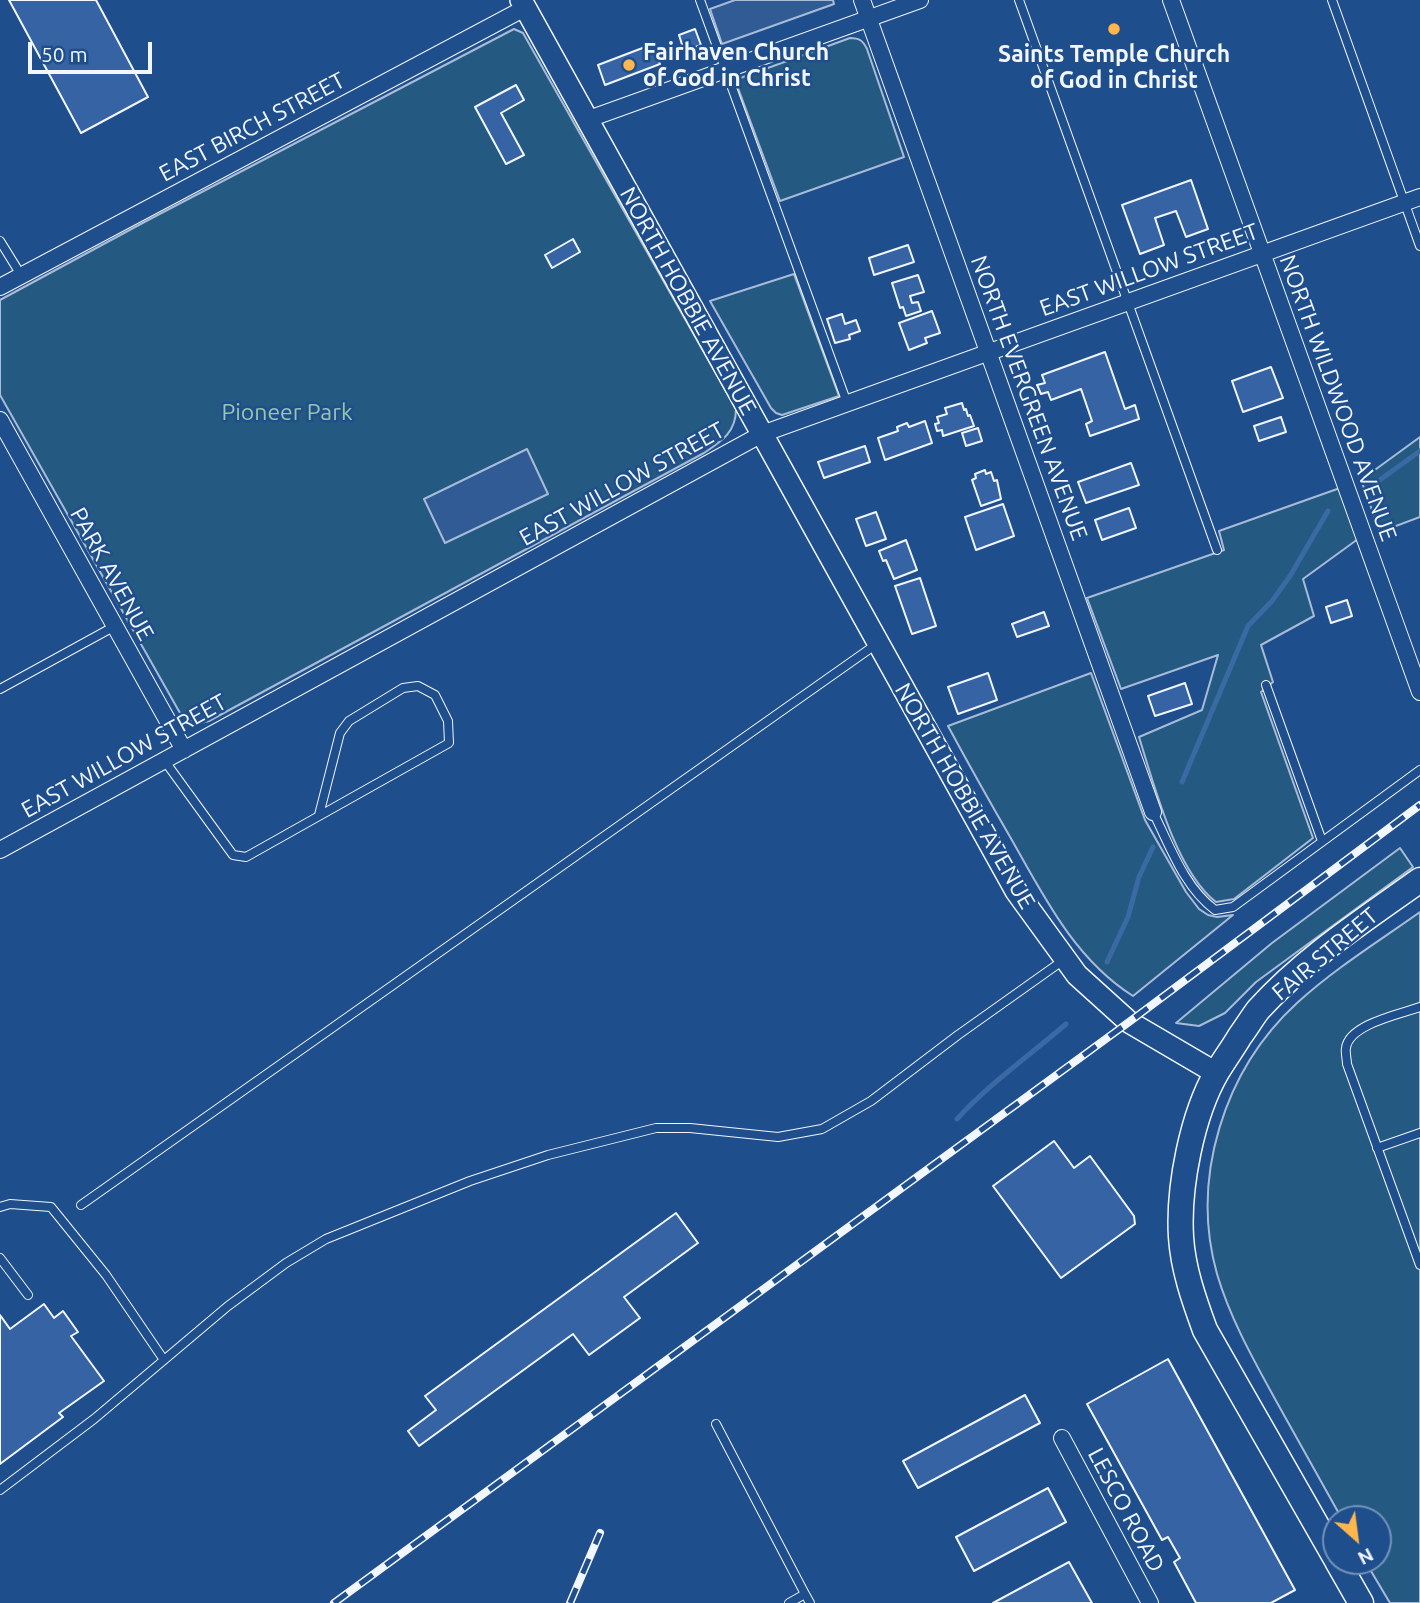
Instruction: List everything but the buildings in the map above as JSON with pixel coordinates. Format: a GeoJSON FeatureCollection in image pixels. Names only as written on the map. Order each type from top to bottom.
{"type":"FeatureCollection","features":[{"type":"Feature","properties":{"kind":"main road","name":"NORTH HOBBIE AVENUE"},"geometry":{"type":"LineString","coordinates":[[523,4],[1016,891],[1077,975],[1129,1022],[1216,1073]]}},
{"type":"Feature","properties":{"kind":"main road","name":"FAIR STREET"},"geometry":{"type":"LineString","coordinates":[[1216,1073],[1257,1011],[1323,949],[1420,880]]}},
{"type":"Feature","properties":{"kind":"main road"},"geometry":{"type":"LineString","coordinates":[[1216,1073],[1199,1116],[1182,1200],[1181,1237],[1193,1299],[1221,1360],[1322,1534]]}},
{"type":"Feature","properties":{"kind":"main road"},"geometry":{"type":"LineString","coordinates":[[1346,1575],[1362,1603]]}},
{"type":"Feature","properties":{"kind":"street","name":"NORTH EVERGREEN AVENUE"},"geometry":{"type":"LineString","coordinates":[[862,0],[1153,812]]}},
{"type":"Feature","properties":{"kind":"street"},"geometry":{"type":"LineString","coordinates":[[586,120],[920,0]]}},
{"type":"Feature","properties":{"kind":"street","name":"NORTH WILDWOOD AVENUE"},"geometry":{"type":"LineString","coordinates":[[1171,0],[1420,692]]}},
{"type":"Feature","properties":{"kind":"street","name":"EAST BIRCH STREET"},"geometry":{"type":"LineString","coordinates":[[0,287],[523,4]]}},
{"type":"Feature","properties":{"kind":"street","name":"EAST WILLOW STREET"},"geometry":{"type":"LineString","coordinates":[[0,850],[762,434],[1412,199]]}},
{"type":"Feature","properties":{"kind":"street","name":"PARK AVENUE"},"geometry":{"type":"LineString","coordinates":[[0,420],[184,750]]}},
{"type":"Feature","properties":{"kind":"street","name":"LESCO ROAD"},"geometry":{"type":"LineString","coordinates":[[1062,1438],[1150,1603]]}},
{"type":"Feature","properties":{"kind":"lane"},"geometry":{"type":"LineString","coordinates":[[701,0],[847,403]]}},
{"type":"Feature","properties":{"kind":"lane"},"geometry":{"type":"LineString","coordinates":[[1019,0],[1217,550]]}},
{"type":"Feature","properties":{"kind":"lane"},"geometry":{"type":"LineString","coordinates":[[1332,0],[1412,199],[1420,246]]}},
{"type":"Feature","properties":{"kind":"lane"},"geometry":{"type":"LineString","coordinates":[[0,241],[21,275]]}},
{"type":"Feature","properties":{"kind":"lane"},"geometry":{"type":"LineString","coordinates":[[0,689],[115,626]]}},
{"type":"Feature","properties":{"kind":"lane"},"geometry":{"type":"LineString","coordinates":[[81,1205],[878,643]]}},
{"type":"Feature","properties":{"kind":"lane"},"geometry":{"type":"LineString","coordinates":[[1266,685],[1322,841]]}},
{"type":"Feature","properties":{"kind":"lane"},"geometry":{"type":"LineString","coordinates":[[164,760],[233,855],[246,857],[449,743],[448,721],[435,695],[418,686],[403,688],[349,720],[340,733],[319,815]]}},
{"type":"Feature","properties":{"kind":"lane"},"geometry":{"type":"LineString","coordinates":[[1153,812],[1186,877],[1200,899],[1215,910],[1233,906],[1420,770]]}},
{"type":"Feature","properties":{"kind":"lane"},"geometry":{"type":"LineString","coordinates":[[0,1490],[94,1419],[228,1306],[326,1239],[470,1181],[548,1155],[656,1128],[690,1128],[778,1137],[822,1129],[871,1101],[1065,958]]}},
{"type":"Feature","properties":{"kind":"lane"},"geometry":{"type":"LineString","coordinates":[[1420,1007],[1364,1027],[1351,1035],[1346,1047],[1347,1064],[1420,1265]]}},
{"type":"Feature","properties":{"kind":"lane"},"geometry":{"type":"LineString","coordinates":[[1377,1147],[1420,1133]]}},
{"type":"Feature","properties":{"kind":"lane"},"geometry":{"type":"LineString","coordinates":[[0,1207],[10,1204],[51,1207],[106,1275],[164,1360]]}},
{"type":"Feature","properties":{"kind":"lane"},"geometry":{"type":"LineString","coordinates":[[0,1258],[28,1295]]}},
{"type":"Feature","properties":{"kind":"lane"},"geometry":{"type":"LineString","coordinates":[[716,1424],[810,1603]]}},
{"type":"Feature","properties":{"kind":"lane"},"geometry":{"type":"LineString","coordinates":[[789,1603],[806,1594]]}},
{"type":"Feature","properties":{"kind":"green space","name":"Pioneer Park"},"geometry":{"type":"Polygon","coordinates":[[[514,29],[523,33],[736,409],[734,424],[722,440],[704,453],[209,721],[190,721],[180,713],[0,395],[0,300],[514,29]]]}},
{"type":"Feature","properties":{"kind":"green space"},"geometry":{"type":"Polygon","coordinates":[[[850,38],[861,40],[867,49],[904,157],[780,201],[735,80],[850,38]]]}},
{"type":"Feature","properties":{"kind":"green space"},"geometry":{"type":"Polygon","coordinates":[[[794,274],[839,396],[782,415],[771,408],[710,301],[794,274]]]}},
{"type":"Feature","properties":{"kind":"green space"},"geometry":{"type":"Polygon","coordinates":[[[1420,437],[1420,517],[1380,532],[1361,480],[1420,437]]]}},
{"type":"Feature","properties":{"kind":"green space"},"geometry":{"type":"Polygon","coordinates":[[[1340,488],[1358,539],[1303,579],[1314,616],[1261,645],[1273,682],[1261,692],[1313,838],[1234,899],[1216,902],[1189,870],[1178,849],[1159,802],[1139,737],[1202,710],[1218,655],[1121,689],[1087,598],[1224,550],[1219,531],[1340,488]]]}},
{"type":"Feature","properties":{"kind":"green space"},"geometry":{"type":"Polygon","coordinates":[[[1091,673],[1145,820],[1186,892],[1199,909],[1208,915],[1233,915],[1133,996],[1095,965],[1064,927],[1037,885],[948,726],[1091,673]]]}},
{"type":"Feature","properties":{"kind":"green space"},"geometry":{"type":"Polygon","coordinates":[[[1400,848],[1413,867],[1256,982],[1225,1013],[1199,1026],[1176,1023],[1272,943],[1400,848]]]}},
{"type":"Feature","properties":{"kind":"green space"},"geometry":{"type":"Polygon","coordinates":[[[1420,912],[1420,1603],[1390,1603],[1373,1575],[1392,1575],[1392,1505],[1334,1505],[1258,1369],[1235,1322],[1217,1274],[1210,1238],[1208,1201],[1211,1164],[1232,1093],[1271,1030],[1297,1003],[1420,912]]]}},
{"type":"Feature","properties":{"kind":"shaded area"},"geometry":{"type":"Polygon","coordinates":[[[735,0],[833,0],[834,4],[722,44],[710,9],[735,0]]]}},
{"type":"Feature","properties":{"kind":"shaded area"},"geometry":{"type":"Polygon","coordinates":[[[527,449],[548,494],[445,543],[424,499],[527,449]]]}},
{"type":"Feature","properties":{"kind":"waterway"},"geometry":{"type":"LineString","coordinates":[[1377,482],[1420,451]]}},
{"type":"Feature","properties":{"kind":"waterway"},"geometry":{"type":"LineString","coordinates":[[1182,782],[1248,626],[1272,601],[1290,576],[1328,511]]}},
{"type":"Feature","properties":{"kind":"waterway"},"geometry":{"type":"LineString","coordinates":[[1107,962],[1128,917],[1139,877],[1153,847]]}},
{"type":"Feature","properties":{"kind":"waterway"},"geometry":{"type":"LineString","coordinates":[[957,1119],[996,1082],[1066,1024]]}},
{"type":"Feature","properties":{"kind":"railway"},"geometry":{"type":"LineString","coordinates":[[334,1603],[1129,1022],[1420,805]]}},
{"type":"Feature","properties":{"kind":"railway"},"geometry":{"type":"LineString","coordinates":[[570,1603],[600,1533]]}},
{"type":"Feature","properties":{"kind":"place","name":"Saints Temple Church of God in Christ"},"geometry":{"type":"Point","coordinates":[1114,29]}},
{"type":"Feature","properties":{"kind":"place","name":"Fairhaven Church of God in Christ"},"geometry":{"type":"Point","coordinates":[629,65]}}]}
